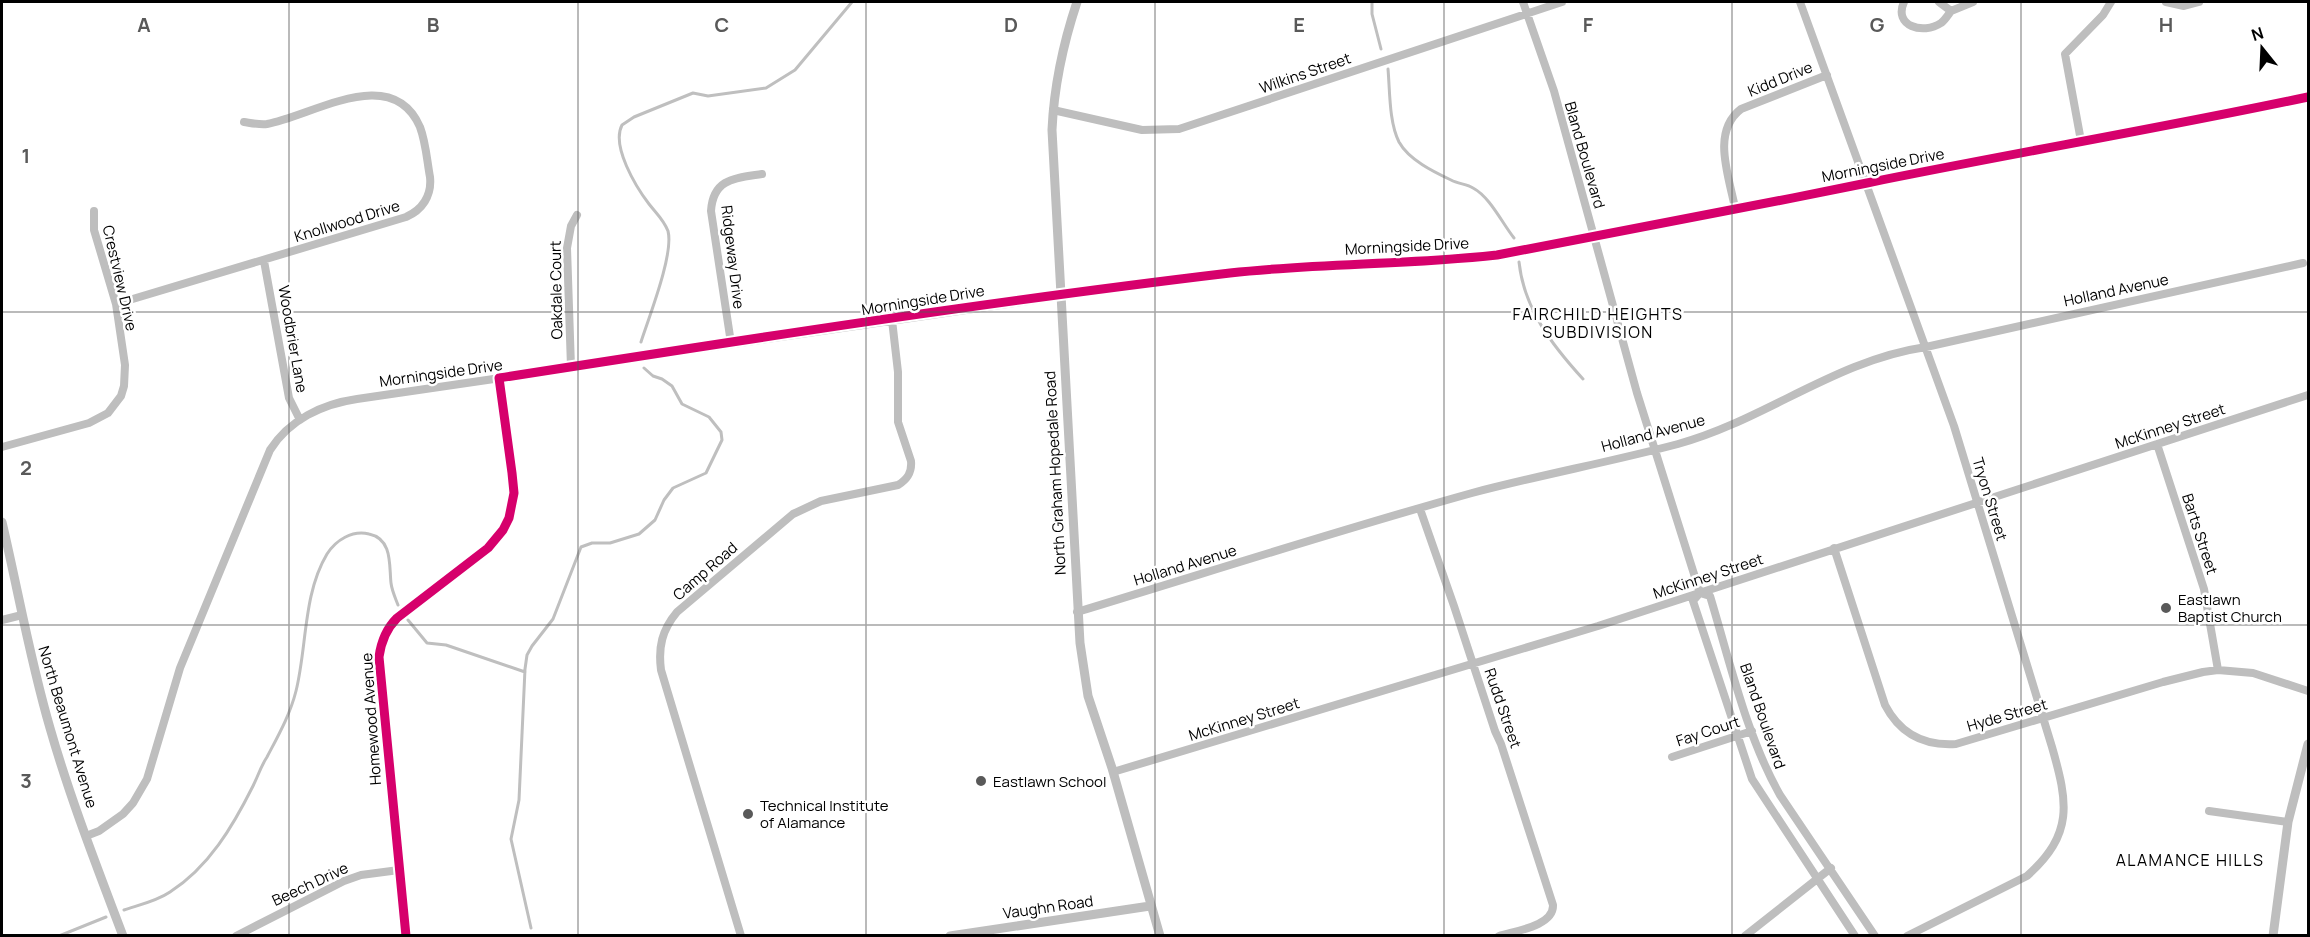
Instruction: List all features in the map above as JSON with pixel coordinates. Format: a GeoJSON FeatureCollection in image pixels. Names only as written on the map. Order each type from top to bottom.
{"type":"FeatureCollection","features":[{"type":"Feature","properties":{"kind":"street","name":"North Graham Hopedale Road"},"geometry":{"type":"LineString","coordinates":[[1077,2],[1061,54],[1053,110],[1053,152],[1077,612],[1088,696],[1113,772],[1160,936]]}},
{"type":"Feature","properties":{"kind":"street","name":"Bland Boulevard"},"geometry":{"type":"LineString","coordinates":[[1523,2],[1554,91],[1637,393],[1700,593]]}},
{"type":"Feature","properties":{"kind":"street","name":"Wilkins Street"},"geometry":{"type":"LineString","coordinates":[[1053,110],[1142,130],[1179,129],[1562,2]]}},
{"type":"Feature","properties":{"kind":"street","name":"Tryon Street"},"geometry":{"type":"LineString","coordinates":[[1800,2],[1954,426],[2061,778],[2065,799],[2063,820],[2055,843],[2042,863],[2027,876],[1907,936]]}},
{"type":"Feature","properties":{"kind":"street"},"geometry":{"type":"LineString","coordinates":[[1904,2],[1901,14],[1905,22],[1919,29],[1942,22],[1951,11],[1973,2]]}},
{"type":"Feature","properties":{"kind":"street"},"geometry":{"type":"LineString","coordinates":[[1939,2],[1951,11]]}},
{"type":"Feature","properties":{"kind":"street"},"geometry":{"type":"LineString","coordinates":[[2081,141],[2065,54],[2103,15],[2111,2]]}},
{"type":"Feature","properties":{"kind":"street"},"geometry":{"type":"LineString","coordinates":[[2166,2],[2184,6],[2199,2]]}},
{"type":"Feature","properties":{"kind":"street","name":"Kidd Drive"},"geometry":{"type":"LineString","coordinates":[[1734,208],[1724,140],[1727,125],[1732,116],[1741,109],[1827,75]]}},
{"type":"Feature","properties":{"kind":"street","name":"Knollwood Drive"},"geometry":{"type":"LineString","coordinates":[[116,304],[414,214],[426,202],[430,181],[421,129],[409,110],[392,98],[382,95],[362,96],[265,124],[244,122]]}},
{"type":"Feature","properties":{"kind":"street","name":"Morningside Drive"},"geometry":{"type":"LineString","coordinates":[[86,836],[99,831],[123,814],[141,791],[147,779],[180,668],[257,480],[276,440],[300,420],[342,401],[1060,295],[1233,273],[1497,255],[1734,208],[1785,201],[1866,183],[2308,97]]}},
{"type":"Feature","properties":{"kind":"street","name":"Ridgeway Drive"},"geometry":{"type":"LineString","coordinates":[[731,343],[711,203],[714,195],[725,183],[738,177],[762,174]]}},
{"type":"Feature","properties":{"kind":"street","name":"Crestview Drive"},"geometry":{"type":"LineString","coordinates":[[2,447],[99,419],[115,405],[121,396],[126,376],[116,304],[94,230],[93,211]]}},
{"type":"Feature","properties":{"kind":"street","name":"Oakdale Court"},"geometry":{"type":"LineString","coordinates":[[571,367],[567,248],[571,226],[577,215]]}},
{"type":"Feature","properties":{"kind":"street","name":"Woodbrier Lane"},"geometry":{"type":"LineString","coordinates":[[264,261],[289,398],[300,420]]}},
{"type":"Feature","properties":{"kind":"street","name":"Holland Avenue"},"geometry":{"type":"LineString","coordinates":[[1077,612],[1420,509],[1531,478],[1678,444],[1733,424],[1837,373],[1903,350],[1926,347],[2303,263]]}},
{"type":"Feature","properties":{"kind":"street","name":"Camp Road"},"geometry":{"type":"LineString","coordinates":[[741,936],[661,670],[661,641],[664,631],[677,612],[793,514],[821,501],[898,485],[908,477],[912,467],[898,422],[898,372],[892,320]]}},
{"type":"Feature","properties":{"kind":"street","name":"Homewood Avenue"},"geometry":{"type":"LineString","coordinates":[[406,936],[379,657],[380,646],[387,631],[398,618],[488,548],[503,530],[509,518],[514,493],[499,378]]}},
{"type":"Feature","properties":{"kind":"street","name":"McKinney Street"},"geometry":{"type":"LineString","coordinates":[[1113,772],[1474,665],[2308,395]]}},
{"type":"Feature","properties":{"kind":"street","name":"Barts Street"},"geometry":{"type":"LineString","coordinates":[[2157,444],[2204,589],[2218,670]]}},
{"type":"Feature","properties":{"kind":"street","name":"Rudd Street"},"geometry":{"type":"LineString","coordinates":[[1420,509],[1553,905],[1550,918],[1546,921],[1498,936]]}},
{"type":"Feature","properties":{"kind":"street","name":"North Beaumont Avenue"},"geometry":{"type":"LineString","coordinates":[[2,522],[50,729],[123,936]]}},
{"type":"Feature","properties":{"kind":"street","name":"Hyde Street"},"geometry":{"type":"LineString","coordinates":[[1834,548],[1885,705],[1897,724],[1927,742],[1956,744],[2173,679],[2218,670],[2259,675],[2308,691]]}},
{"type":"Feature","properties":{"kind":"street","name":"Bland Boulevard"},"geometry":{"type":"LineString","coordinates":[[1700,593],[1710,596],[1761,760],[1780,795],[1875,936]]}},
{"type":"Feature","properties":{"kind":"street","name":"Bland Boulevard"},"geometry":{"type":"LineString","coordinates":[[1700,593],[1693,601],[1743,759],[1759,792],[1855,936]]}},
{"type":"Feature","properties":{"kind":"street"},"geometry":{"type":"LineString","coordinates":[[2,620],[22,615]]}},
{"type":"Feature","properties":{"kind":"street","name":"Fay Court"},"geometry":{"type":"LineString","coordinates":[[1672,757],[1752,731]]}},
{"type":"Feature","properties":{"kind":"street"},"geometry":{"type":"LineString","coordinates":[[2273,936],[2288,822],[2308,744]]}},
{"type":"Feature","properties":{"kind":"street"},"geometry":{"type":"LineString","coordinates":[[2209,811],[2288,822]]}},
{"type":"Feature","properties":{"kind":"street"},"geometry":{"type":"LineString","coordinates":[[1745,936],[1830,868]]}},
{"type":"Feature","properties":{"kind":"street","name":"Beech Drive"},"geometry":{"type":"LineString","coordinates":[[236,936],[344,881],[361,875],[399,870]]}},
{"type":"Feature","properties":{"kind":"street","name":"Vaughn Road"},"geometry":{"type":"LineString","coordinates":[[950,936],[1150,906]]}},
{"type":"Feature","properties":{"kind":"waterway"},"geometry":{"type":"LineString","coordinates":[[641,342],[664,270],[669,241],[668,231],[662,220],[649,204],[626,166],[619,134],[622,125],[634,117],[693,93],[708,96],[766,88],[795,70],[852,2]]}},
{"type":"Feature","properties":{"kind":"waterway"},"geometry":{"type":"LineString","coordinates":[[1372,2],[1372,14],[1381,49]]}},
{"type":"Feature","properties":{"kind":"waterway"},"geometry":{"type":"LineString","coordinates":[[1388,69],[1393,125],[1403,148],[1415,160],[1430,169],[1479,192],[1514,238]]}},
{"type":"Feature","properties":{"kind":"waterway"},"geometry":{"type":"LineString","coordinates":[[1519,262],[1533,311],[1550,339],[1583,379]]}},
{"type":"Feature","properties":{"kind":"waterway"},"geometry":{"type":"LineString","coordinates":[[531,928],[511,839],[519,800],[527,655],[553,619],[581,547],[592,543],[610,543],[639,534],[655,520],[664,500],[673,488],[706,473],[722,440],[721,432],[709,417],[682,404],[672,386],[653,376],[644,368]]}},
{"type":"Feature","properties":{"kind":"waterway"},"geometry":{"type":"LineString","coordinates":[[124,910],[159,898],[184,882],[197,871],[219,845],[237,816],[279,733],[296,691],[314,586],[319,570],[331,549],[340,540],[357,533],[369,534],[382,541],[388,554],[391,586],[398,605]]}},
{"type":"Feature","properties":{"kind":"waterway"},"geometry":{"type":"LineString","coordinates":[[408,620],[427,643],[446,645],[525,672]]}},
{"type":"Feature","properties":{"kind":"waterway"},"geometry":{"type":"LineString","coordinates":[[59,936],[106,917]]}},
{"type":"Feature","properties":{"kind":"cycle path"},"geometry":{"type":"LineString","coordinates":[[406,936],[379,657],[383,641],[393,622],[488,548],[503,530],[509,518],[514,493],[499,378],[956,309],[1139,284],[1297,267],[1430,261],[1497,255],[2308,97]]}},
{"type":"Feature","properties":{"kind":"place","name":"Eastlawn Baptist Church"},"geometry":{"type":"Point","coordinates":[2166,608]}},
{"type":"Feature","properties":{"kind":"place","name":"Eastlawn School"},"geometry":{"type":"Point","coordinates":[981,781]}},
{"type":"Feature","properties":{"kind":"place","name":"Technical Institute of Alamance"},"geometry":{"type":"Point","coordinates":[748,814]}},
{"type":"Feature","properties":{"kind":"district","name":"FAIRCHILD HEIGHTS SUBDIVISION"},"geometry":{"type":"Point","coordinates":[1598,323]}},
{"type":"Feature","properties":{"kind":"district","name":"ALAMANCE HILLS"},"geometry":{"type":"Point","coordinates":[2190,860]}}]}
